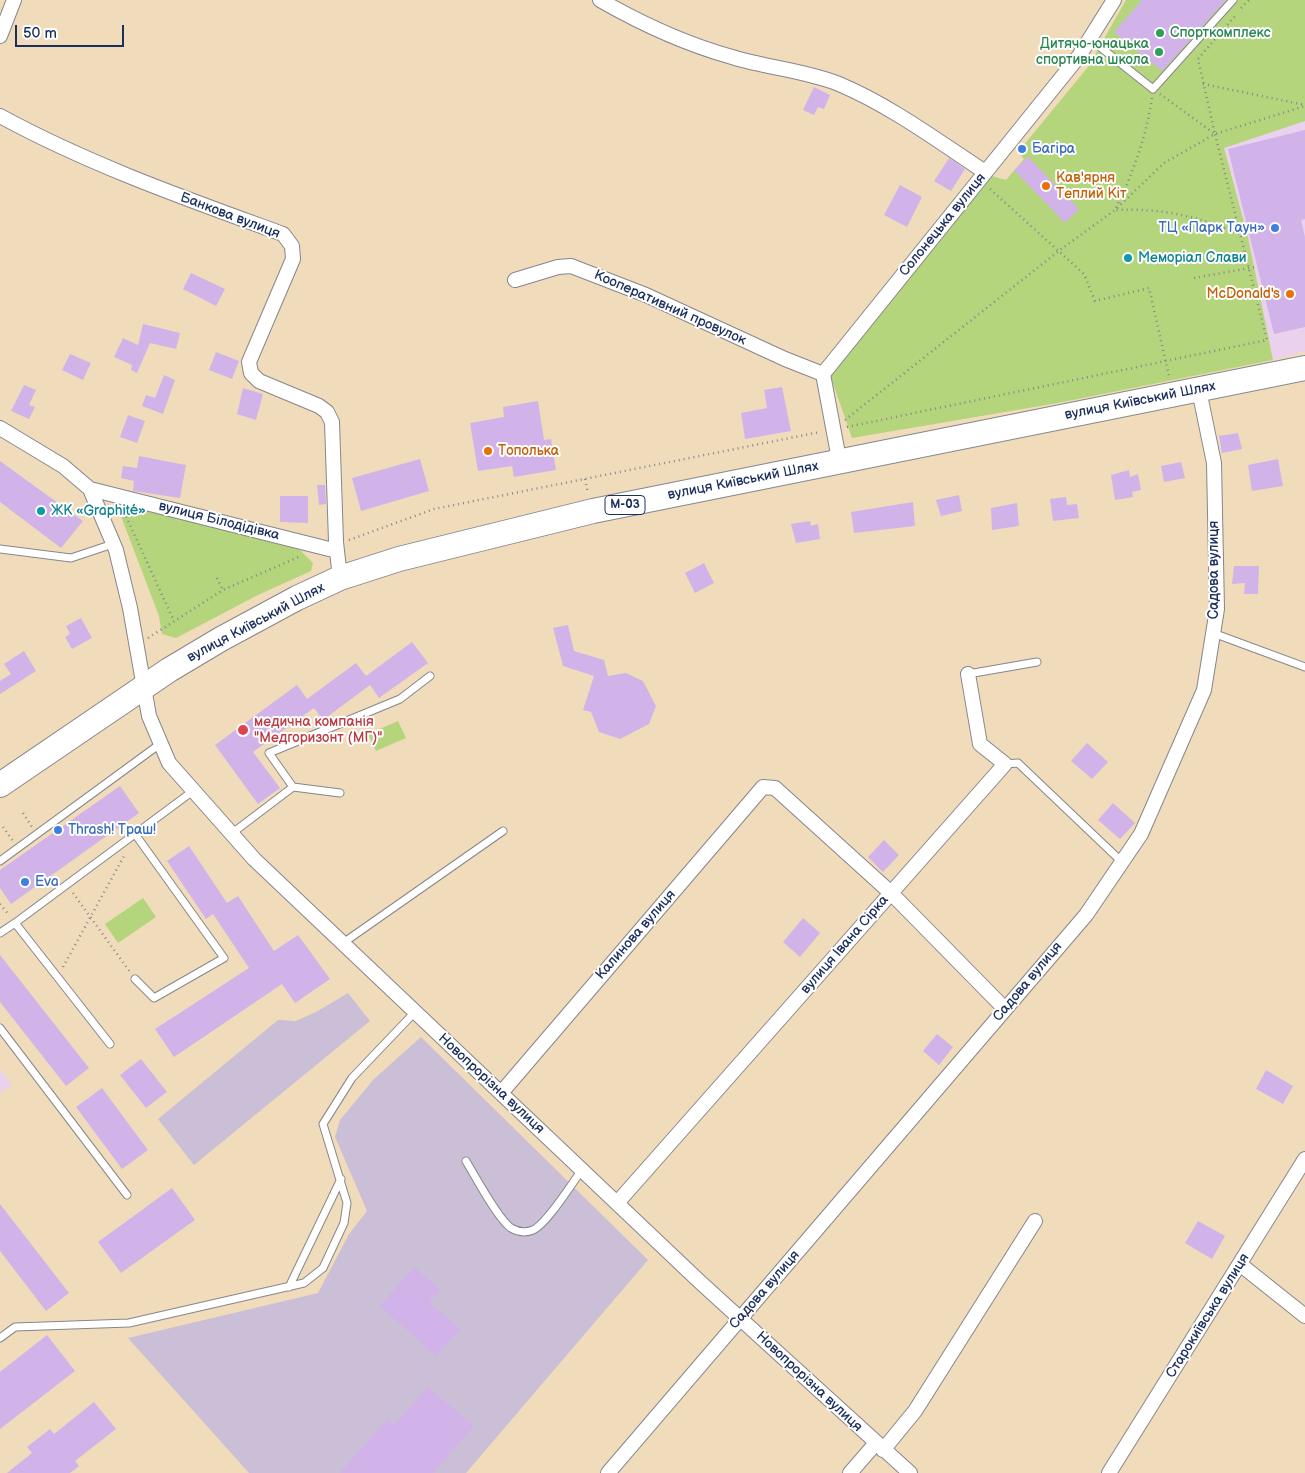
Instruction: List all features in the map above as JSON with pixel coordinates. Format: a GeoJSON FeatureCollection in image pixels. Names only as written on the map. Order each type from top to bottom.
{"type":"FeatureCollection","features":[{"type":"Feature","properties":{"kind":"highway","name":"вулиця Київський Шлях"},"geometry":{"type":"LineString","coordinates":[[0,786],[144,687],[221,639],[297,598],[340,578],[399,558],[521,527],[1019,424],[1305,368]]}},
{"type":"Feature","properties":{"kind":"street"},"geometry":{"type":"LineString","coordinates":[[0,36],[14,0]]}},
{"type":"Feature","properties":{"kind":"street"},"geometry":{"type":"LineString","coordinates":[[600,0],[675,38],[733,58],[795,70],[839,84],[894,112],[982,176]]}},
{"type":"Feature","properties":{"kind":"street","name":"Солонецька вулиця"},"geometry":{"type":"LineString","coordinates":[[823,374],[1079,56],[1114,0]]}},
{"type":"Feature","properties":{"kind":"street","name":"Банкова вулиця"},"geometry":{"type":"LineString","coordinates":[[0,116],[85,158],[161,189],[283,234],[292,246],[292,259],[248,362],[251,373],[260,381],[319,406],[327,412],[332,422],[332,547],[340,578]]}},
{"type":"Feature","properties":{"kind":"street","name":"Кооперативний провулок"},"geometry":{"type":"LineString","coordinates":[[515,280],[558,266],[570,266],[646,295],[785,359],[823,374]]}},
{"type":"Feature","properties":{"kind":"street"},"geometry":{"type":"LineString","coordinates":[[823,374],[838,454],[834,463]]}},
{"type":"Feature","properties":{"kind":"street","name":"Садова вулиця"},"geometry":{"type":"LineString","coordinates":[[608,1473],[1086,915],[1141,834],[1204,690],[1217,609],[1214,463],[1199,390]]}},
{"type":"Feature","properties":{"kind":"street","name":"вулиця Білодідівка"},"geometry":{"type":"LineString","coordinates":[[0,428],[62,466],[90,489],[332,547]]}},
{"type":"Feature","properties":{"kind":"street","name":"Новопрорізна вулиця"},"geometry":{"type":"LineString","coordinates":[[90,489],[113,544],[130,608],[148,716],[168,763],[254,859],[617,1203],[910,1473]]}},
{"type":"Feature","properties":{"kind":"street"},"geometry":{"type":"LineString","coordinates":[[968,674],[980,744],[1005,764]]}},
{"type":"Feature","properties":{"kind":"street","name":"вулиця Івана Сірка"},"geometry":{"type":"LineString","coordinates":[[617,1203],[1005,764]]}},
{"type":"Feature","properties":{"kind":"street","name":"Калинова вулиця"},"geometry":{"type":"LineString","coordinates":[[501,1093],[763,787],[776,788],[891,893]]}},
{"type":"Feature","properties":{"kind":"street"},"geometry":{"type":"LineString","coordinates":[[891,893],[1005,1009]]}},
{"type":"Feature","properties":{"kind":"street","name":"Старокиївська вулиця"},"geometry":{"type":"LineString","coordinates":[[1109,1473],[1241,1265],[1305,1159]]}},
{"type":"Feature","properties":{"kind":"street"},"geometry":{"type":"LineString","coordinates":[[850,1473],[880,1447],[915,1411],[1035,1221]]}},
{"type":"Feature","properties":{"kind":"street"},"geometry":{"type":"LineString","coordinates":[[1241,1265],[1305,1316]]}},
{"type":"Feature","properties":{"kind":"lane"},"geometry":{"type":"LineString","coordinates":[[1090,39],[1153,89],[1233,0]]}},
{"type":"Feature","properties":{"kind":"lane"},"geometry":{"type":"LineString","coordinates":[[0,549],[71,558],[113,544]]}},
{"type":"Feature","properties":{"kind":"lane"},"geometry":{"type":"LineString","coordinates":[[1213,633],[1305,667]]}},
{"type":"Feature","properties":{"kind":"lane"},"geometry":{"type":"LineString","coordinates":[[968,674],[1037,662]]}},
{"type":"Feature","properties":{"kind":"lane"},"geometry":{"type":"LineString","coordinates":[[293,787],[269,753],[400,699],[430,676]]}},
{"type":"Feature","properties":{"kind":"lane"},"geometry":{"type":"LineString","coordinates":[[0,862],[160,744]]}},
{"type":"Feature","properties":{"kind":"lane"},"geometry":{"type":"LineString","coordinates":[[1005,764],[1018,763],[1122,862]]}},
{"type":"Feature","properties":{"kind":"lane"},"geometry":{"type":"LineString","coordinates":[[231,834],[293,787],[340,794]]}},
{"type":"Feature","properties":{"kind":"lane"},"geometry":{"type":"LineString","coordinates":[[0,934],[193,790]]}},
{"type":"Feature","properties":{"kind":"lane"},"geometry":{"type":"LineString","coordinates":[[343,943],[503,830]]}},
{"type":"Feature","properties":{"kind":"lane"},"geometry":{"type":"LineString","coordinates":[[135,834],[224,958],[154,998],[135,979]]}},
{"type":"Feature","properties":{"kind":"lane"},"geometry":{"type":"LineString","coordinates":[[15,922],[110,1044]]}},
{"type":"Feature","properties":{"kind":"lane"},"geometry":{"type":"LineString","coordinates":[[0,1338],[15,1327],[129,1323],[304,1283],[323,1268],[344,1223],[347,1203],[323,1124],[352,1078],[415,1012]]}},
{"type":"Feature","properties":{"kind":"lane"},"geometry":{"type":"LineString","coordinates":[[0,1028],[127,1195]]}},
{"type":"Feature","properties":{"kind":"lane"},"geometry":{"type":"LineString","coordinates":[[466,1161],[511,1228],[523,1232],[534,1230],[543,1222],[582,1170]]}},
{"type":"Feature","properties":{"kind":"lane"},"geometry":{"type":"LineString","coordinates":[[289,1287],[341,1179]]}},
{"type":"Feature","properties":{"kind":"path"},"geometry":{"type":"LineString","coordinates":[[137,646],[223,590],[434,509],[832,430],[1267,340],[1198,59],[1249,0]]}},
{"type":"Feature","properties":{"kind":"path"},"geometry":{"type":"LineString","coordinates":[[1204,84],[1305,106]]}},
{"type":"Feature","properties":{"kind":"path"},"geometry":{"type":"LineString","coordinates":[[1115,210],[1136,167],[1148,126],[1153,89],[1215,134]]}},
{"type":"Feature","properties":{"kind":"path"},"geometry":{"type":"LineString","coordinates":[[832,430],[1060,250],[1115,210],[1164,163],[1215,134],[1305,106]]}},
{"type":"Feature","properties":{"kind":"path"},"geometry":{"type":"LineString","coordinates":[[982,176],[1084,274],[1095,301],[1149,288],[1173,395]]}},
{"type":"Feature","properties":{"kind":"path"},"geometry":{"type":"LineString","coordinates":[[1115,210],[1169,211],[1203,219],[1240,234]]}},
{"type":"Feature","properties":{"kind":"path"},"geometry":{"type":"LineString","coordinates":[[1194,278],[1255,267]]}},
{"type":"Feature","properties":{"kind":"path"},"geometry":{"type":"LineString","coordinates":[[124,512],[174,621]]}},
{"type":"Feature","properties":{"kind":"path"},"geometry":{"type":"LineString","coordinates":[[217,578],[223,590]]}},
{"type":"Feature","properties":{"kind":"path"},"geometry":{"type":"LineString","coordinates":[[23,813],[37,834]]}},
{"type":"Feature","properties":{"kind":"path"},"geometry":{"type":"LineString","coordinates":[[4,827],[18,849]]}},
{"type":"Feature","properties":{"kind":"path"},"geometry":{"type":"LineString","coordinates":[[58,977],[92,918],[135,834]]}},
{"type":"Feature","properties":{"kind":"path"},"geometry":{"type":"LineString","coordinates":[[67,884],[135,979]]}},
{"type":"Feature","properties":{"kind":"path"},"geometry":{"type":"LineString","coordinates":[[0,904],[15,922]]}},
{"type":"Feature","properties":{"kind":"shaded area","name":"ТЦ «Парк Таун»"},"geometry":{"type":"Polygon","coordinates":[[[1305,121],[1305,351],[1273,360],[1248,237],[1224,147],[1305,121]]]}},
{"type":"Feature","properties":{"kind":"shaded area"},"geometry":{"type":"Polygon","coordinates":[[[348,993],[370,1021],[194,1165],[158,1119],[278,1020],[296,1021],[316,1012],[348,993]]]}},
{"type":"Feature","properties":{"kind":"shaded area"},"geometry":{"type":"Polygon","coordinates":[[[421,1037],[648,1260],[466,1473],[249,1473],[128,1338],[318,1293],[349,1234],[367,1211],[335,1137],[340,1120],[374,1079],[421,1037]]]}},
{"type":"Feature","properties":{"kind":"shaded area"},"geometry":{"type":"Polygon","coordinates":[[[0,1069],[12,1085],[0,1093],[0,1069]]]}},
{"type":"Feature","properties":{"kind":"green space"},"geometry":{"type":"Polygon","coordinates":[[[1126,0],[1305,0],[1305,121],[1224,148],[1248,237],[1273,360],[1058,403],[852,438],[830,375],[992,176],[1006,180],[1024,159],[1018,152],[1088,67],[1126,0]]]}},
{"type":"Feature","properties":{"kind":"green space"},"geometry":{"type":"Polygon","coordinates":[[[127,505],[300,550],[313,563],[311,571],[258,595],[176,638],[162,634],[159,616],[119,511],[127,505]]]}},
{"type":"Feature","properties":{"kind":"green space"},"geometry":{"type":"Polygon","coordinates":[[[398,721],[406,738],[376,751],[368,734],[398,721]]]}},
{"type":"Feature","properties":{"kind":"green space"},"geometry":{"type":"Polygon","coordinates":[[[143,898],[156,917],[118,943],[105,924],[143,898]]]}},
{"type":"Feature","properties":{"kind":"building","name":"Дитячо-юнацька спортивна школа"},"geometry":{"type":"Polygon","coordinates":[[[1142,0],[1226,0],[1162,71],[1114,32],[1142,0]]]}},
{"type":"Feature","properties":{"kind":"building"},"geometry":{"type":"Polygon","coordinates":[[[814,87],[830,95],[824,109],[818,107],[814,115],[803,110],[814,87]]]}},
{"type":"Feature","properties":{"kind":"building","name":"ТЦ «Парк Таун»"},"geometry":{"type":"Polygon","coordinates":[[[1305,130],[1305,219],[1301,220],[1305,237],[1305,327],[1274,334],[1228,149],[1305,130]]]}},
{"type":"Feature","properties":{"kind":"building"},"geometry":{"type":"Polygon","coordinates":[[[1028,157],[1079,209],[1065,223],[1014,170],[1028,157]]]}},
{"type":"Feature","properties":{"kind":"building"},"geometry":{"type":"Polygon","coordinates":[[[949,158],[965,169],[951,191],[934,181],[949,158]]]}},
{"type":"Feature","properties":{"kind":"building"},"geometry":{"type":"Polygon","coordinates":[[[900,185],[922,197],[907,227],[884,215],[900,185]]]}},
{"type":"Feature","properties":{"kind":"building"},"geometry":{"type":"Polygon","coordinates":[[[191,273],[225,289],[216,306],[183,289],[191,273]]]}},
{"type":"Feature","properties":{"kind":"building"},"geometry":{"type":"Polygon","coordinates":[[[143,324],[180,333],[176,349],[150,343],[137,373],[131,370],[132,365],[114,357],[123,338],[138,345],[143,324]]]}},
{"type":"Feature","properties":{"kind":"building"},"geometry":{"type":"Polygon","coordinates":[[[216,352],[239,361],[232,379],[209,370],[216,352]]]}},
{"type":"Feature","properties":{"kind":"building"},"geometry":{"type":"Polygon","coordinates":[[[70,354],[91,363],[83,380],[62,370],[70,354]]]}},
{"type":"Feature","properties":{"kind":"building"},"geometry":{"type":"Polygon","coordinates":[[[164,375],[175,380],[163,414],[142,406],[146,395],[155,398],[164,375]]]}},
{"type":"Feature","properties":{"kind":"building"},"geometry":{"type":"Polygon","coordinates":[[[24,385],[36,390],[29,405],[35,407],[29,419],[11,411],[24,385]]]}},
{"type":"Feature","properties":{"kind":"building"},"geometry":{"type":"Polygon","coordinates":[[[782,387],[791,431],[745,439],[741,413],[767,408],[764,390],[782,387]]]}},
{"type":"Feature","properties":{"kind":"building"},"geometry":{"type":"Polygon","coordinates":[[[243,388],[263,394],[256,420],[237,414],[243,388]]]}},
{"type":"Feature","properties":{"kind":"building"},"geometry":{"type":"Polygon","coordinates":[[[538,401],[544,440],[551,439],[556,470],[514,477],[512,466],[478,471],[470,423],[504,417],[503,407],[538,401]]]}},
{"type":"Feature","properties":{"kind":"building"},"geometry":{"type":"Polygon","coordinates":[[[128,415],[145,421],[137,443],[120,437],[128,415]]]}},
{"type":"Feature","properties":{"kind":"building"},"geometry":{"type":"Polygon","coordinates":[[[1238,433],[1242,449],[1222,453],[1219,436],[1238,433]]]}},
{"type":"Feature","properties":{"kind":"building"},"geometry":{"type":"Polygon","coordinates":[[[139,456],[186,465],[180,498],[133,491],[134,481],[121,478],[123,466],[137,468],[139,456]]]}},
{"type":"Feature","properties":{"kind":"building"},"geometry":{"type":"Polygon","coordinates":[[[420,459],[429,491],[361,511],[352,478],[420,459]]]}},
{"type":"Feature","properties":{"kind":"building"},"geometry":{"type":"Polygon","coordinates":[[[1278,459],[1283,486],[1252,491],[1248,465],[1278,459]]]}},
{"type":"Feature","properties":{"kind":"building","name":"ЖК «Graphité»"},"geometry":{"type":"Polygon","coordinates":[[[0,461],[83,521],[61,548],[0,502],[0,461]]]}},
{"type":"Feature","properties":{"kind":"building"},"geometry":{"type":"Polygon","coordinates":[[[1181,462],[1185,478],[1164,482],[1161,466],[1181,462]]]}},
{"type":"Feature","properties":{"kind":"building"},"geometry":{"type":"Polygon","coordinates":[[[1129,470],[1130,477],[1138,474],[1141,490],[1132,492],[1133,497],[1115,500],[1111,475],[1129,470]]]}},
{"type":"Feature","properties":{"kind":"building"},"geometry":{"type":"Polygon","coordinates":[[[317,485],[325,485],[326,504],[319,505],[317,485]]]}},
{"type":"Feature","properties":{"kind":"building"},"geometry":{"type":"Polygon","coordinates":[[[959,495],[962,511],[941,516],[936,500],[959,495]]]}},
{"type":"Feature","properties":{"kind":"building"},"geometry":{"type":"Polygon","coordinates":[[[280,496],[308,496],[308,523],[280,522],[280,496]]]}},
{"type":"Feature","properties":{"kind":"building"},"geometry":{"type":"Polygon","coordinates":[[[1066,497],[1067,505],[1077,504],[1079,518],[1053,521],[1050,499],[1066,497]]]}},
{"type":"Feature","properties":{"kind":"building"},"geometry":{"type":"Polygon","coordinates":[[[913,502],[915,526],[854,533],[851,512],[913,502]]]}},
{"type":"Feature","properties":{"kind":"building"},"geometry":{"type":"Polygon","coordinates":[[[1017,503],[1019,526],[992,530],[991,508],[1017,503]]]}},
{"type":"Feature","properties":{"kind":"building"},"geometry":{"type":"Polygon","coordinates":[[[810,521],[811,526],[818,524],[820,539],[796,543],[791,524],[810,521]]]}},
{"type":"Feature","properties":{"kind":"building"},"geometry":{"type":"Polygon","coordinates":[[[704,563],[714,583],[695,593],[685,573],[704,563]]]}},
{"type":"Feature","properties":{"kind":"building"},"geometry":{"type":"Polygon","coordinates":[[[1234,566],[1259,566],[1258,594],[1244,594],[1245,583],[1232,584],[1234,566]]]}},
{"type":"Feature","properties":{"kind":"building"},"geometry":{"type":"Polygon","coordinates":[[[81,618],[92,638],[72,649],[65,637],[70,634],[66,626],[81,618]]]}},
{"type":"Feature","properties":{"kind":"building"},"geometry":{"type":"Polygon","coordinates":[[[568,625],[574,651],[604,660],[608,676],[626,673],[643,681],[656,706],[649,724],[620,739],[599,732],[591,712],[583,710],[594,676],[563,666],[553,628],[568,625]]]}},
{"type":"Feature","properties":{"kind":"building"},"geometry":{"type":"Polygon","coordinates":[[[412,642],[428,663],[379,698],[370,685],[323,720],[314,708],[253,752],[280,788],[258,804],[215,745],[297,685],[307,699],[356,663],[366,676],[412,642]]]}},
{"type":"Feature","properties":{"kind":"building"},"geometry":{"type":"Polygon","coordinates":[[[24,651],[36,671],[0,694],[0,681],[11,674],[4,664],[24,651]]]}},
{"type":"Feature","properties":{"kind":"building"},"geometry":{"type":"Polygon","coordinates":[[[1087,743],[1108,762],[1092,779],[1071,761],[1087,743]]]}},
{"type":"Feature","properties":{"kind":"building"},"geometry":{"type":"Polygon","coordinates":[[[120,786],[139,813],[11,904],[0,888],[0,870],[120,786]]]}},
{"type":"Feature","properties":{"kind":"building"},"geometry":{"type":"Polygon","coordinates":[[[1113,803],[1135,823],[1120,839],[1098,820],[1113,803]]]}},
{"type":"Feature","properties":{"kind":"building"},"geometry":{"type":"Polygon","coordinates":[[[884,840],[899,855],[883,872],[868,857],[884,840]]]}},
{"type":"Feature","properties":{"kind":"building"},"geometry":{"type":"Polygon","coordinates":[[[189,846],[227,903],[238,896],[274,951],[298,935],[330,979],[295,1003],[282,984],[174,1057],[155,1029],[249,968],[213,914],[206,919],[167,861],[189,846]]]}},
{"type":"Feature","properties":{"kind":"building"},"geometry":{"type":"Polygon","coordinates":[[[803,918],[820,933],[800,957],[783,942],[803,918]]]}},
{"type":"Feature","properties":{"kind":"building"},"geometry":{"type":"Polygon","coordinates":[[[0,955],[89,1068],[66,1086],[0,1002],[0,955]]]}},
{"type":"Feature","properties":{"kind":"building"},"geometry":{"type":"Polygon","coordinates":[[[937,1034],[953,1047],[939,1065],[923,1051],[937,1034]]]}},
{"type":"Feature","properties":{"kind":"building"},"geometry":{"type":"Polygon","coordinates":[[[141,1059],[167,1092],[146,1108],[120,1075],[141,1059]]]}},
{"type":"Feature","properties":{"kind":"building"},"geometry":{"type":"Polygon","coordinates":[[[1266,1070],[1293,1086],[1283,1104],[1256,1089],[1266,1070]]]}},
{"type":"Feature","properties":{"kind":"building"},"geometry":{"type":"Polygon","coordinates":[[[102,1088],[148,1150],[122,1169],[76,1107],[102,1088]]]}},
{"type":"Feature","properties":{"kind":"building"},"geometry":{"type":"Polygon","coordinates":[[[172,1188],[195,1220],[121,1273],[98,1242],[172,1188]]]}},
{"type":"Feature","properties":{"kind":"building"},"geometry":{"type":"Polygon","coordinates":[[[0,1204],[69,1293],[46,1311],[0,1251],[0,1204]]]}},
{"type":"Feature","properties":{"kind":"building"},"geometry":{"type":"Polygon","coordinates":[[[1198,1221],[1225,1236],[1212,1259],[1185,1243],[1198,1221]]]}},
{"type":"Feature","properties":{"kind":"building"},"geometry":{"type":"Polygon","coordinates":[[[414,1267],[440,1290],[429,1302],[460,1329],[436,1356],[380,1306],[414,1267]]]}},
{"type":"Feature","properties":{"kind":"building"},"geometry":{"type":"Polygon","coordinates":[[[47,1335],[75,1371],[0,1429],[0,1372],[47,1335]]]}},
{"type":"Feature","properties":{"kind":"building"},"geometry":{"type":"Polygon","coordinates":[[[428,1387],[474,1426],[433,1473],[340,1473],[388,1419],[394,1425],[428,1387]]]}},
{"type":"Feature","properties":{"kind":"building"},"geometry":{"type":"Polygon","coordinates":[[[94,1402],[116,1429],[75,1461],[79,1466],[70,1473],[7,1473],[32,1453],[27,1447],[50,1429],[54,1434],[94,1402]]]}},
{"type":"Feature","properties":{"kind":"place","name":"Спорткомплекс"},"geometry":{"type":"Point","coordinates":[1160,33]}},
{"type":"Feature","properties":{"kind":"place","name":"Дитячо-юнацька спортивна школа"},"geometry":{"type":"Point","coordinates":[1159,52]}},
{"type":"Feature","properties":{"kind":"place","name":"Багіра"},"geometry":{"type":"Point","coordinates":[1022,149]}},
{"type":"Feature","properties":{"kind":"place","name":"Кав'ярня Теплий Кіт"},"geometry":{"type":"Point","coordinates":[1046,186]}},
{"type":"Feature","properties":{"kind":"place","name":"ТЦ «Парк Таун»"},"geometry":{"type":"Point","coordinates":[1275,228]}},
{"type":"Feature","properties":{"kind":"place","name":"Mеморіал Слави"},"geometry":{"type":"Point","coordinates":[1128,258]}},
{"type":"Feature","properties":{"kind":"place","name":"McDonald's"},"geometry":{"type":"Point","coordinates":[1290,294]}},
{"type":"Feature","properties":{"kind":"place","name":"Тополька"},"geometry":{"type":"Point","coordinates":[488,451]}},
{"type":"Feature","properties":{"kind":"place","name":"ЖК «Graphité»"},"geometry":{"type":"Point","coordinates":[41,511]}},
{"type":"Feature","properties":{"kind":"place","name":"медична компанія \"Медгоризонт (МГ)\""},"geometry":{"type":"Point","coordinates":[243,730]}},
{"type":"Feature","properties":{"kind":"place","name":"Thrash! Траш!"},"geometry":{"type":"Point","coordinates":[58,830]}},
{"type":"Feature","properties":{"kind":"place","name":"Eva"},"geometry":{"type":"Point","coordinates":[25,882]}}]}
